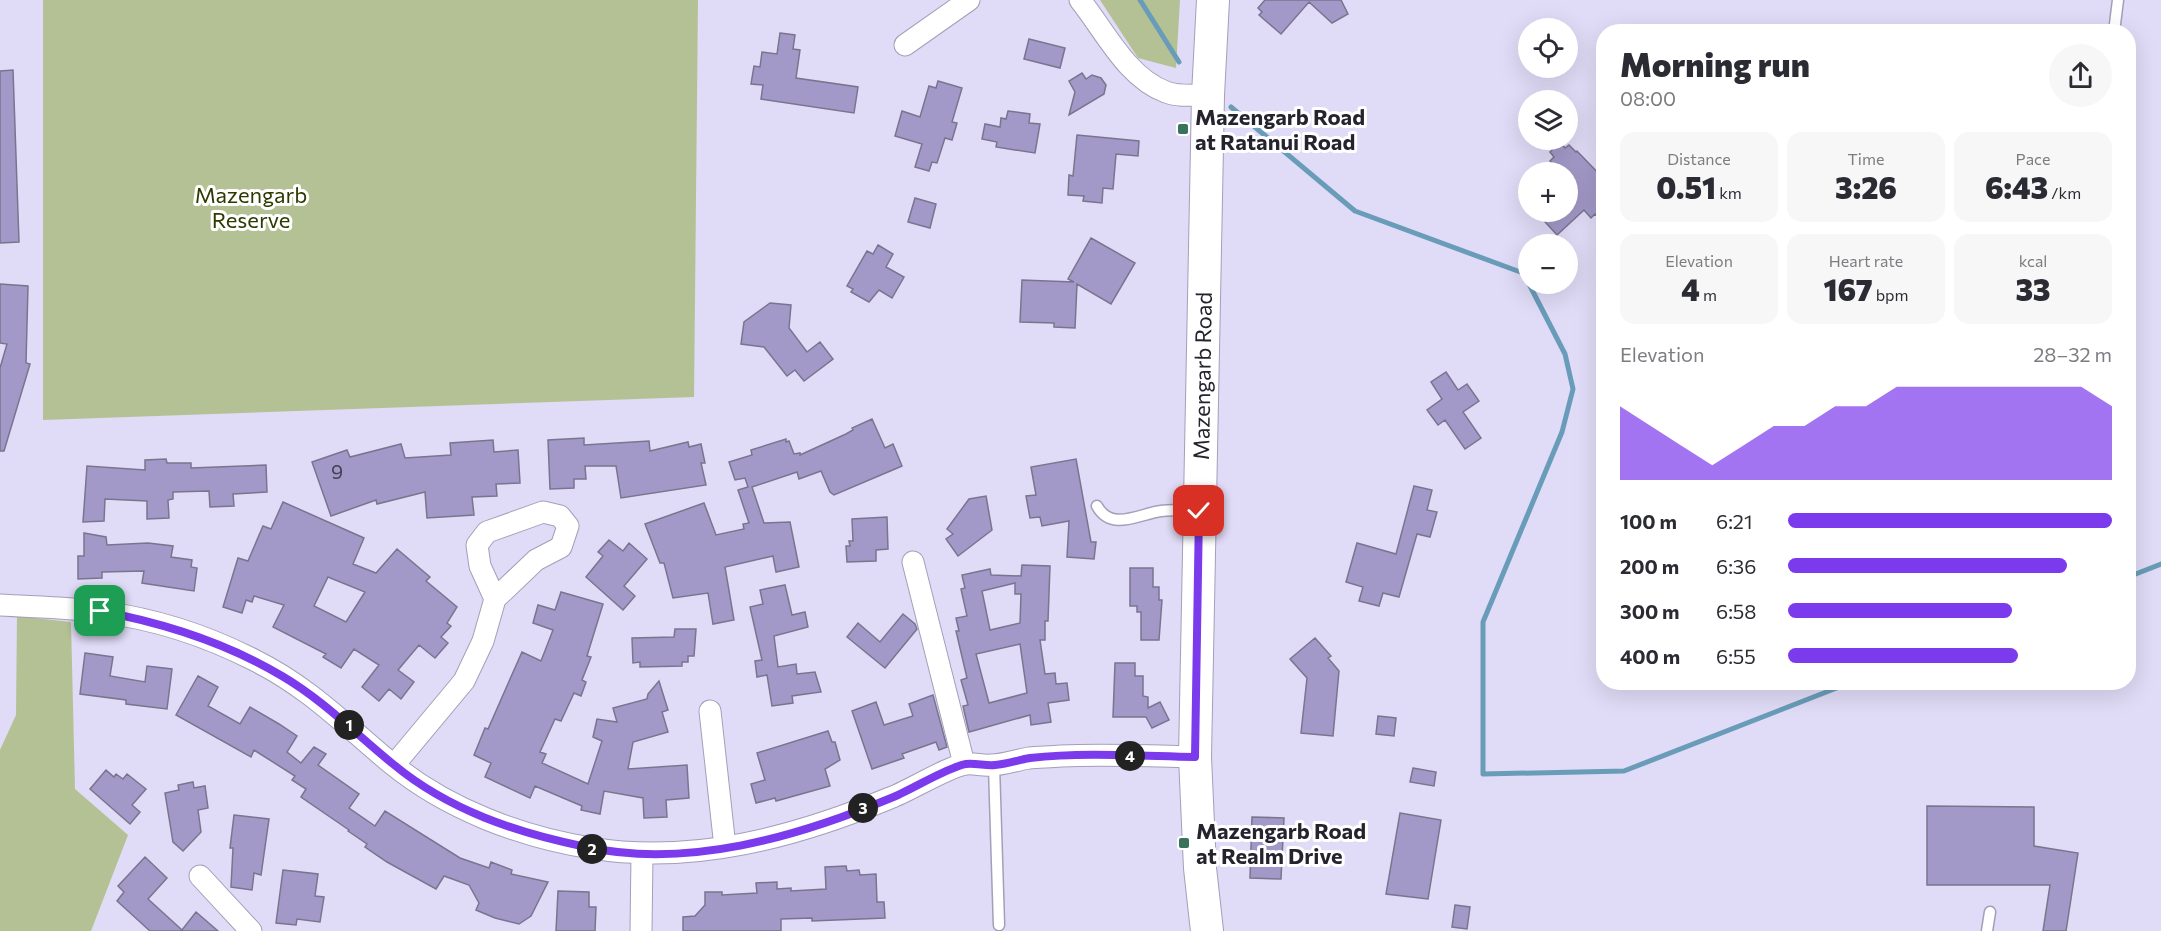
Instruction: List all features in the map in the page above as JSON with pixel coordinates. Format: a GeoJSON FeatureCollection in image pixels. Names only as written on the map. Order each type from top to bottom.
{"type":"FeatureCollection","features":[{"type":"Feature","properties":{"kind":"main road","name":"Mazengarb Road"},"geometry":{"type":"LineString","coordinates":[[1207,931],[1200,868],[1195,757],[1208,95],[1214,0]]}},
{"type":"Feature","properties":{"kind":"street"},"geometry":{"type":"LineString","coordinates":[[904,45],[969,0]]}},
{"type":"Feature","properties":{"kind":"street"},"geometry":{"type":"LineString","coordinates":[[1080,0],[1130,66],[1148,84],[1168,93],[1208,95]]}},
{"type":"Feature","properties":{"kind":"street"},"geometry":{"type":"LineString","coordinates":[[394,765],[464,681],[483,641],[495,599],[536,560],[561,547],[568,526],[560,516],[543,513],[487,532],[477,546],[480,566],[495,599]]}},
{"type":"Feature","properties":{"kind":"street"},"geometry":{"type":"LineString","coordinates":[[912,562],[964,764]]}},
{"type":"Feature","properties":{"kind":"street"},"geometry":{"type":"LineString","coordinates":[[0,605],[100,611],[142,619],[197,635],[254,660],[285,678],[351,726],[394,765],[436,794],[491,821],[590,848],[642,854],[682,853],[756,843],[798,831],[891,798],[964,764],[994,766],[1028,758],[1064,756],[1195,757]]}},
{"type":"Feature","properties":{"kind":"street"},"geometry":{"type":"LineString","coordinates":[[710,711],[725,847]]}},
{"type":"Feature","properties":{"kind":"street"},"geometry":{"type":"LineString","coordinates":[[641,931],[642,854]]}},
{"type":"Feature","properties":{"kind":"street"},"geometry":{"type":"LineString","coordinates":[[200,876],[251,931]]}},
{"type":"Feature","properties":{"kind":"lane"},"geometry":{"type":"LineString","coordinates":[[2115,24],[2118,0]]}},
{"type":"Feature","properties":{"kind":"lane"},"geometry":{"type":"LineString","coordinates":[[1097,506],[1107,518],[1125,521],[1161,511],[1199,511]]}},
{"type":"Feature","properties":{"kind":"lane"},"geometry":{"type":"LineString","coordinates":[[994,766],[999,925]]}},
{"type":"Feature","properties":{"kind":"lane"},"geometry":{"type":"LineString","coordinates":[[1987,931],[1990,912]]}},
{"type":"Feature","properties":{"kind":"green space","name":"Mazengarb Reserve"},"geometry":{"type":"Polygon","coordinates":[[[43,0],[698,0],[694,397],[43,420],[43,0]]]}},
{"type":"Feature","properties":{"kind":"green space"},"geometry":{"type":"Polygon","coordinates":[[[1100,0],[1180,0],[1176,68],[1138,58],[1100,0]]]}},
{"type":"Feature","properties":{"kind":"green space"},"geometry":{"type":"Polygon","coordinates":[[[17,616],[71,622],[75,789],[128,835],[91,931],[0,931],[0,750],[16,715],[17,616]]]}},
{"type":"Feature","properties":{"kind":"building"},"geometry":{"type":"Polygon","coordinates":[[[1265,0],[1341,0],[1348,14],[1332,23],[1309,2],[1281,34],[1259,15],[1262,12],[1258,8],[1265,0]]]}},
{"type":"Feature","properties":{"kind":"building"},"geometry":{"type":"Polygon","coordinates":[[[780,33],[795,35],[793,49],[800,50],[796,78],[858,87],[854,113],[761,99],[763,85],[751,84],[754,66],[760,67],[762,52],[777,54],[780,33]]]}},
{"type":"Feature","properties":{"kind":"building"},"geometry":{"type":"Polygon","coordinates":[[[1029,39],[1065,48],[1060,68],[1024,59],[1029,39]]]}},
{"type":"Feature","properties":{"kind":"building"},"geometry":{"type":"Polygon","coordinates":[[[13,70],[19,242],[0,243],[0,71],[13,70]]]}},
{"type":"Feature","properties":{"kind":"building"},"geometry":{"type":"Polygon","coordinates":[[[1082,73],[1086,79],[1092,75],[1101,78],[1106,85],[1104,94],[1069,115],[1075,92],[1069,81],[1082,73]]]}},
{"type":"Feature","properties":{"kind":"building"},"geometry":{"type":"Polygon","coordinates":[[[938,81],[962,88],[952,122],[957,123],[952,140],[945,138],[937,163],[932,162],[929,171],[915,167],[922,144],[895,136],[902,111],[920,117],[929,86],[936,88],[938,81]]]}},
{"type":"Feature","properties":{"kind":"building"},"geometry":{"type":"Polygon","coordinates":[[[1008,111],[1030,114],[1029,123],[1040,124],[1035,153],[996,147],[997,142],[982,139],[985,124],[1000,127],[1001,118],[1006,119],[1008,111]]]}},
{"type":"Feature","properties":{"kind":"building"},"geometry":{"type":"Polygon","coordinates":[[[1077,135],[1139,141],[1138,156],[1116,154],[1113,189],[1103,188],[1102,203],[1083,201],[1084,196],[1068,195],[1069,175],[1073,176],[1077,135]]]}},
{"type":"Feature","properties":{"kind":"building"},"geometry":{"type":"Polygon","coordinates":[[[1552,150],[1574,150],[1596,171],[1596,215],[1591,218],[1584,210],[1578,216],[1578,162],[1551,162],[1554,157],[1550,152],[1552,150]]]}},
{"type":"Feature","properties":{"kind":"building"},"geometry":{"type":"Polygon","coordinates":[[[915,198],[936,204],[930,228],[908,222],[915,198]]]}},
{"type":"Feature","properties":{"kind":"building"},"geometry":{"type":"Polygon","coordinates":[[[1545,222],[1571,222],[1558,234],[1545,222]]]}},
{"type":"Feature","properties":{"kind":"building"},"geometry":{"type":"Polygon","coordinates":[[[1091,238],[1135,263],[1111,304],[1077,284],[1075,328],[1054,327],[1054,323],[1020,322],[1022,280],[1074,282],[1068,279],[1091,238]]]}},
{"type":"Feature","properties":{"kind":"building"},"geometry":{"type":"Polygon","coordinates":[[[878,245],[893,254],[886,267],[904,277],[892,298],[879,290],[869,302],[851,292],[853,289],[847,286],[867,251],[873,254],[878,245]]]}},
{"type":"Feature","properties":{"kind":"building"},"geometry":{"type":"Polygon","coordinates":[[[0,284],[28,286],[26,363],[30,364],[4,451],[0,451],[0,368],[7,344],[0,343],[0,284]]]}},
{"type":"Feature","properties":{"kind":"building"},"geometry":{"type":"Polygon","coordinates":[[[770,303],[791,305],[789,328],[807,352],[820,342],[833,359],[804,381],[795,370],[787,376],[764,347],[741,344],[744,322],[770,303]]]}},
{"type":"Feature","properties":{"kind":"building"},"geometry":{"type":"Polygon","coordinates":[[[1446,372],[1458,390],[1467,384],[1479,401],[1463,412],[1481,438],[1465,449],[1445,420],[1438,425],[1427,410],[1442,399],[1431,382],[1446,372]]]}},
{"type":"Feature","properties":{"kind":"building"},"geometry":{"type":"Polygon","coordinates":[[[872,419],[885,448],[893,444],[902,466],[834,495],[830,492],[821,471],[799,479],[797,472],[752,487],[764,523],[790,522],[799,567],[776,572],[773,556],[725,567],[734,620],[713,624],[708,593],[673,598],[664,563],[660,563],[645,524],[704,503],[716,535],[744,529],[743,524],[749,523],[738,490],[748,487],[745,478],[735,480],[729,462],[752,455],[751,450],[786,439],[794,454],[800,453],[800,455],[872,419]]]}},
{"type":"Feature","properties":{"kind":"building"},"geometry":{"type":"Polygon","coordinates":[[[584,438],[584,445],[649,441],[650,451],[688,442],[689,447],[701,444],[705,463],[701,463],[706,485],[621,498],[616,466],[585,466],[586,479],[574,479],[574,488],[550,489],[548,440],[584,438]]]}},
{"type":"Feature","properties":{"kind":"building"},"geometry":{"type":"Polygon","coordinates":[[[493,440],[494,452],[518,450],[520,483],[496,484],[497,496],[472,497],[474,515],[427,518],[425,492],[377,504],[376,500],[331,516],[312,462],[347,450],[350,457],[401,444],[405,458],[451,455],[450,443],[493,440]]]}},
{"type":"Feature","properties":{"kind":"building"},"geometry":{"type":"Polygon","coordinates":[[[166,459],[167,463],[191,463],[191,468],[266,465],[267,492],[233,494],[234,506],[210,507],[209,491],[173,492],[173,499],[168,500],[169,518],[147,519],[147,501],[105,499],[104,521],[83,522],[87,466],[145,470],[145,460],[166,459]]]}},
{"type":"Feature","properties":{"kind":"building"},"geometry":{"type":"Polygon","coordinates":[[[1076,459],[1091,542],[1096,542],[1094,559],[1067,557],[1069,521],[1042,526],[1040,517],[1030,518],[1026,496],[1036,495],[1031,467],[1076,459]]]}},
{"type":"Feature","properties":{"kind":"building"},"geometry":{"type":"Polygon","coordinates":[[[1414,486],[1432,490],[1427,510],[1437,512],[1430,537],[1417,534],[1399,597],[1383,593],[1379,606],[1359,601],[1363,587],[1346,582],[1357,543],[1396,554],[1414,486]]]}},
{"type":"Feature","properties":{"kind":"building"},"geometry":{"type":"Polygon","coordinates":[[[986,496],[992,530],[958,556],[946,539],[953,534],[947,529],[969,499],[986,496]]]}},
{"type":"Feature","properties":{"kind":"building"},"geometry":{"type":"Polygon","coordinates":[[[283,502],[364,538],[353,564],[376,573],[397,549],[430,577],[426,581],[457,607],[447,623],[451,626],[441,637],[448,643],[435,658],[419,645],[398,670],[414,682],[401,699],[389,689],[379,701],[362,687],[379,665],[354,649],[341,668],[323,657],[326,654],[273,627],[284,605],[254,596],[252,602],[246,600],[242,613],[223,607],[238,558],[248,561],[263,526],[271,529],[283,502]],[[328,577],[314,606],[346,622],[365,592],[328,577]]]}},
{"type":"Feature","properties":{"kind":"building"},"geometry":{"type":"Polygon","coordinates":[[[887,517],[888,549],[876,550],[876,561],[847,562],[846,546],[850,546],[849,541],[853,541],[852,519],[887,517]]]}},
{"type":"Feature","properties":{"kind":"building"},"geometry":{"type":"Polygon","coordinates":[[[84,533],[106,537],[107,545],[148,543],[173,546],[171,557],[192,560],[191,567],[197,568],[194,591],[142,583],[144,571],[102,572],[102,578],[78,579],[78,556],[84,556],[84,533]]]}},
{"type":"Feature","properties":{"kind":"building"},"geometry":{"type":"Polygon","coordinates":[[[609,540],[623,551],[629,543],[647,559],[624,586],[635,596],[623,610],[586,577],[603,556],[598,552],[609,540]]]}},
{"type":"Feature","properties":{"kind":"building"},"geometry":{"type":"Polygon","coordinates":[[[1022,565],[1050,566],[1048,621],[1045,621],[1045,640],[1040,640],[1045,674],[1055,673],[1056,684],[1067,683],[1069,700],[1048,703],[1051,722],[1031,725],[1030,715],[969,732],[963,706],[968,705],[961,680],[967,678],[956,631],[959,631],[956,618],[967,616],[961,589],[965,588],[962,575],[990,569],[991,575],[1021,576],[1022,565]],[[1015,583],[982,591],[990,630],[1020,623],[1021,594],[1015,594],[1015,583]],[[1020,644],[976,654],[989,703],[1027,693],[1020,644]]]}},
{"type":"Feature","properties":{"kind":"building"},"geometry":{"type":"Polygon","coordinates":[[[1130,568],[1153,568],[1153,587],[1159,587],[1159,600],[1162,600],[1159,640],[1141,640],[1141,612],[1137,612],[1137,606],[1130,606],[1130,568]]]}},
{"type":"Feature","properties":{"kind":"building"},"geometry":{"type":"Polygon","coordinates":[[[785,585],[792,615],[805,612],[808,627],[774,636],[778,667],[796,664],[797,674],[815,672],[821,692],[792,696],[793,703],[772,706],[767,675],[757,677],[755,661],[762,660],[750,607],[763,604],[760,590],[785,585]]]}},
{"type":"Feature","properties":{"kind":"building"},"geometry":{"type":"Polygon","coordinates":[[[561,592],[603,604],[587,656],[591,657],[582,680],[586,682],[581,696],[574,693],[561,721],[555,719],[540,752],[546,754],[542,763],[588,784],[602,741],[593,737],[597,719],[617,722],[613,708],[647,699],[648,694],[659,681],[668,710],[662,712],[668,732],[633,742],[628,769],[687,765],[689,798],[666,800],[667,817],[644,818],[643,798],[604,791],[600,814],[581,810],[582,806],[535,786],[530,798],[485,777],[491,763],[474,755],[522,652],[541,661],[553,630],[533,623],[538,605],[555,610],[561,592]]]}},
{"type":"Feature","properties":{"kind":"building"},"geometry":{"type":"Polygon","coordinates":[[[903,614],[915,624],[917,629],[885,668],[847,637],[858,623],[880,642],[903,614]]]}},
{"type":"Feature","properties":{"kind":"building"},"geometry":{"type":"Polygon","coordinates":[[[675,629],[696,629],[694,656],[688,656],[688,662],[682,662],[682,666],[640,667],[640,662],[633,663],[632,638],[674,637],[675,629]]]}},
{"type":"Feature","properties":{"kind":"building"},"geometry":{"type":"Polygon","coordinates":[[[1315,638],[1331,656],[1328,658],[1339,671],[1333,736],[1301,733],[1307,678],[1290,659],[1315,638]]]}},
{"type":"Feature","properties":{"kind":"building"},"geometry":{"type":"Polygon","coordinates":[[[85,653],[113,657],[110,676],[145,682],[147,666],[172,669],[167,709],[126,704],[126,700],[80,694],[85,653]]]}},
{"type":"Feature","properties":{"kind":"building"},"geometry":{"type":"Polygon","coordinates":[[[1115,663],[1135,663],[1135,676],[1143,676],[1143,696],[1148,697],[1148,708],[1160,702],[1169,720],[1152,728],[1146,717],[1113,717],[1115,663]]]}},
{"type":"Feature","properties":{"kind":"building"},"geometry":{"type":"Polygon","coordinates":[[[198,676],[218,687],[208,706],[240,724],[250,707],[297,736],[287,752],[301,763],[314,747],[326,754],[318,765],[359,794],[349,808],[375,826],[385,811],[460,858],[489,868],[491,862],[512,870],[511,874],[548,882],[531,916],[519,924],[495,918],[476,910],[479,903],[469,885],[444,876],[436,889],[387,862],[365,847],[367,844],[349,830],[301,797],[306,789],[292,780],[295,776],[254,750],[251,757],[176,715],[198,676]]]}},
{"type":"Feature","properties":{"kind":"building"},"geometry":{"type":"Polygon","coordinates":[[[933,695],[947,747],[939,750],[936,742],[902,754],[904,758],[872,769],[852,711],[876,702],[884,725],[913,716],[909,704],[933,695]]]}},
{"type":"Feature","properties":{"kind":"building"},"geometry":{"type":"Polygon","coordinates":[[[1378,716],[1396,718],[1394,736],[1376,734],[1378,716]]]}},
{"type":"Feature","properties":{"kind":"building"},"geometry":{"type":"Polygon","coordinates":[[[828,731],[832,742],[835,742],[840,760],[825,769],[830,786],[776,801],[775,798],[756,803],[751,784],[765,780],[757,753],[828,731]]]}},
{"type":"Feature","properties":{"kind":"building"},"geometry":{"type":"Polygon","coordinates":[[[1413,768],[1436,772],[1434,786],[1410,782],[1413,768]]]}},
{"type":"Feature","properties":{"kind":"building"},"geometry":{"type":"Polygon","coordinates":[[[106,770],[114,777],[116,774],[123,779],[127,774],[146,789],[132,805],[140,812],[130,824],[90,789],[106,770]]]}},
{"type":"Feature","properties":{"kind":"building"},"geometry":{"type":"Polygon","coordinates":[[[193,782],[194,788],[205,786],[208,808],[198,810],[201,832],[183,851],[173,842],[165,793],[179,790],[178,785],[193,782]]]}},
{"type":"Feature","properties":{"kind":"building"},"geometry":{"type":"Polygon","coordinates":[[[1927,806],[2034,807],[2034,846],[2078,853],[2066,931],[2043,931],[2050,885],[1927,885],[1927,806]]]}},
{"type":"Feature","properties":{"kind":"building"},"geometry":{"type":"Polygon","coordinates":[[[1400,813],[1441,820],[1428,899],[1386,894],[1400,813]]]}},
{"type":"Feature","properties":{"kind":"building"},"geometry":{"type":"Polygon","coordinates":[[[234,815],[269,819],[261,875],[254,873],[252,890],[231,887],[233,848],[230,848],[234,815]]]}},
{"type":"Feature","properties":{"kind":"building"},"geometry":{"type":"Polygon","coordinates":[[[1252,817],[1284,818],[1281,879],[1250,878],[1252,817]]]}},
{"type":"Feature","properties":{"kind":"building"},"geometry":{"type":"Polygon","coordinates":[[[145,857],[167,878],[148,899],[182,930],[196,912],[218,931],[150,931],[117,901],[124,892],[118,886],[145,857]]]}},
{"type":"Feature","properties":{"kind":"building"},"geometry":{"type":"Polygon","coordinates":[[[846,866],[847,871],[859,870],[860,875],[876,874],[877,902],[884,902],[885,918],[812,921],[812,918],[781,919],[781,931],[683,931],[683,917],[695,916],[705,905],[705,892],[722,892],[722,895],[757,893],[756,883],[777,882],[777,889],[791,888],[791,891],[826,889],[825,867],[846,866]]]}},
{"type":"Feature","properties":{"kind":"building"},"geometry":{"type":"Polygon","coordinates":[[[283,870],[318,874],[315,896],[324,897],[320,922],[297,919],[296,925],[276,923],[283,870]]]}},
{"type":"Feature","properties":{"kind":"building"},"geometry":{"type":"Polygon","coordinates":[[[558,891],[589,892],[589,907],[596,907],[595,931],[556,931],[558,891]]]}},
{"type":"Feature","properties":{"kind":"building"},"geometry":{"type":"Polygon","coordinates":[[[1455,905],[1470,907],[1467,929],[1452,927],[1455,905]]]}},
{"type":"Feature","properties":{"kind":"waterway"},"geometry":{"type":"LineString","coordinates":[[1140,0],[1179,62]]}},
{"type":"Feature","properties":{"kind":"waterway"},"geometry":{"type":"LineString","coordinates":[[1231,107],[1355,211],[1518,271]]}},
{"type":"Feature","properties":{"kind":"waterway"},"geometry":{"type":"LineString","coordinates":[[1534,294],[1565,354],[1573,389],[1562,432],[1483,622],[1483,774],[1624,771],[1832,690]]}},
{"type":"Feature","properties":{"kind":"waterway"},"geometry":{"type":"LineString","coordinates":[[2136,574],[2161,564]]}},
{"type":"Feature","properties":{"kind":"place","name":"Mazengarb Road at Ratanui Road"},"geometry":{"type":"Point","coordinates":[1183,129]}},
{"type":"Feature","properties":{"kind":"place","name":"Mazengarb Road at Realm Drive"},"geometry":{"type":"Point","coordinates":[1184,843]}},
{"type":"Feature","properties":{"kind":"route"},"geometry":{"type":"LineString","coordinates":[[100,611],[142,619],[197,635],[254,660],[314,698],[351,726],[394,765],[436,794],[491,821],[541,837],[590,848],[642,854],[682,853],[756,843],[788,835],[891,798],[964,764],[994,766],[1028,758],[1064,756],[1195,757],[1199,511]]}}]}
